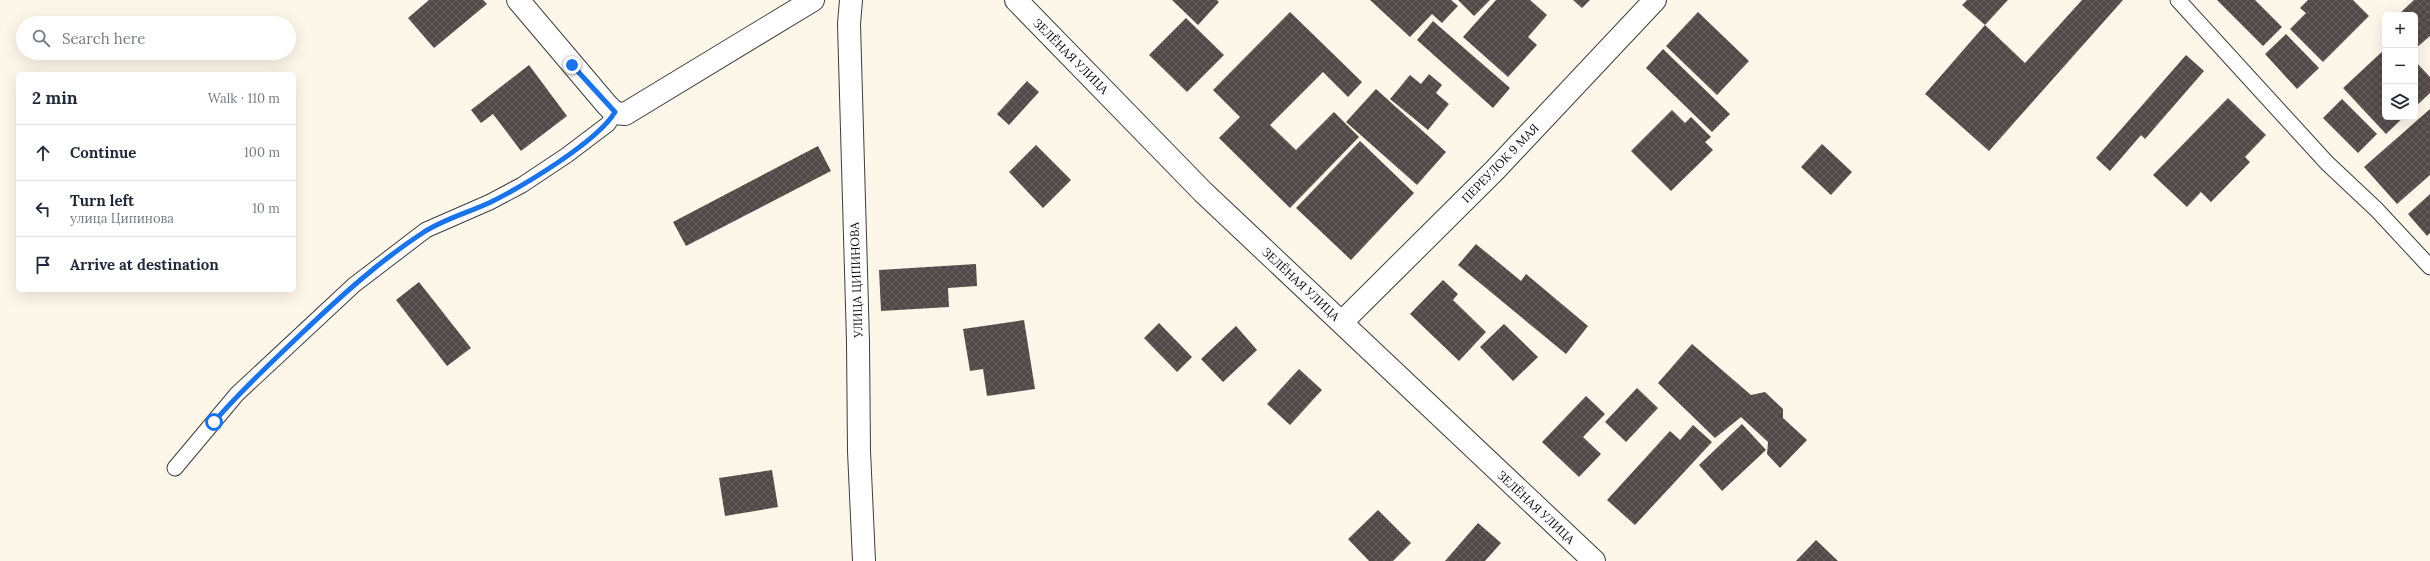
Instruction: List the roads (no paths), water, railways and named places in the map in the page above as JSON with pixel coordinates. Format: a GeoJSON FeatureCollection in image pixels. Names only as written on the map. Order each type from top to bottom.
{"type":"FeatureCollection","features":[{"type":"Feature","properties":{"kind":"street"},"geometry":{"type":"LineString","coordinates":[[518,0],[572,65],[615,112],[625,114],[634,111],[813,0]]}},
{"type":"Feature","properties":{"kind":"street","name":"УЛИЦА ЦИПИНОВА"},"geometry":{"type":"LineString","coordinates":[[851,0],[849,24],[858,342],[859,451],[864,561]]}},
{"type":"Feature","properties":{"kind":"street","name":"ЗЕЛЁНАЯ УЛИЦА"},"geometry":{"type":"LineString","coordinates":[[1016,0],[1203,192],[1594,561]]}},
{"type":"Feature","properties":{"kind":"street","name":"ПЕРЕУЛОК 9 МАЯ"},"geometry":{"type":"LineString","coordinates":[[1342,322],[1495,170],[1655,0]]}},
{"type":"Feature","properties":{"kind":"lane"},"geometry":{"type":"LineString","coordinates":[[2178,0],[2327,163],[2382,215],[2430,267]]}},
{"type":"Feature","properties":{"kind":"lane"},"geometry":{"type":"LineString","coordinates":[[175,468],[238,394],[354,285],[426,230],[490,202],[522,185],[567,156],[608,124],[615,112]]}}]}
